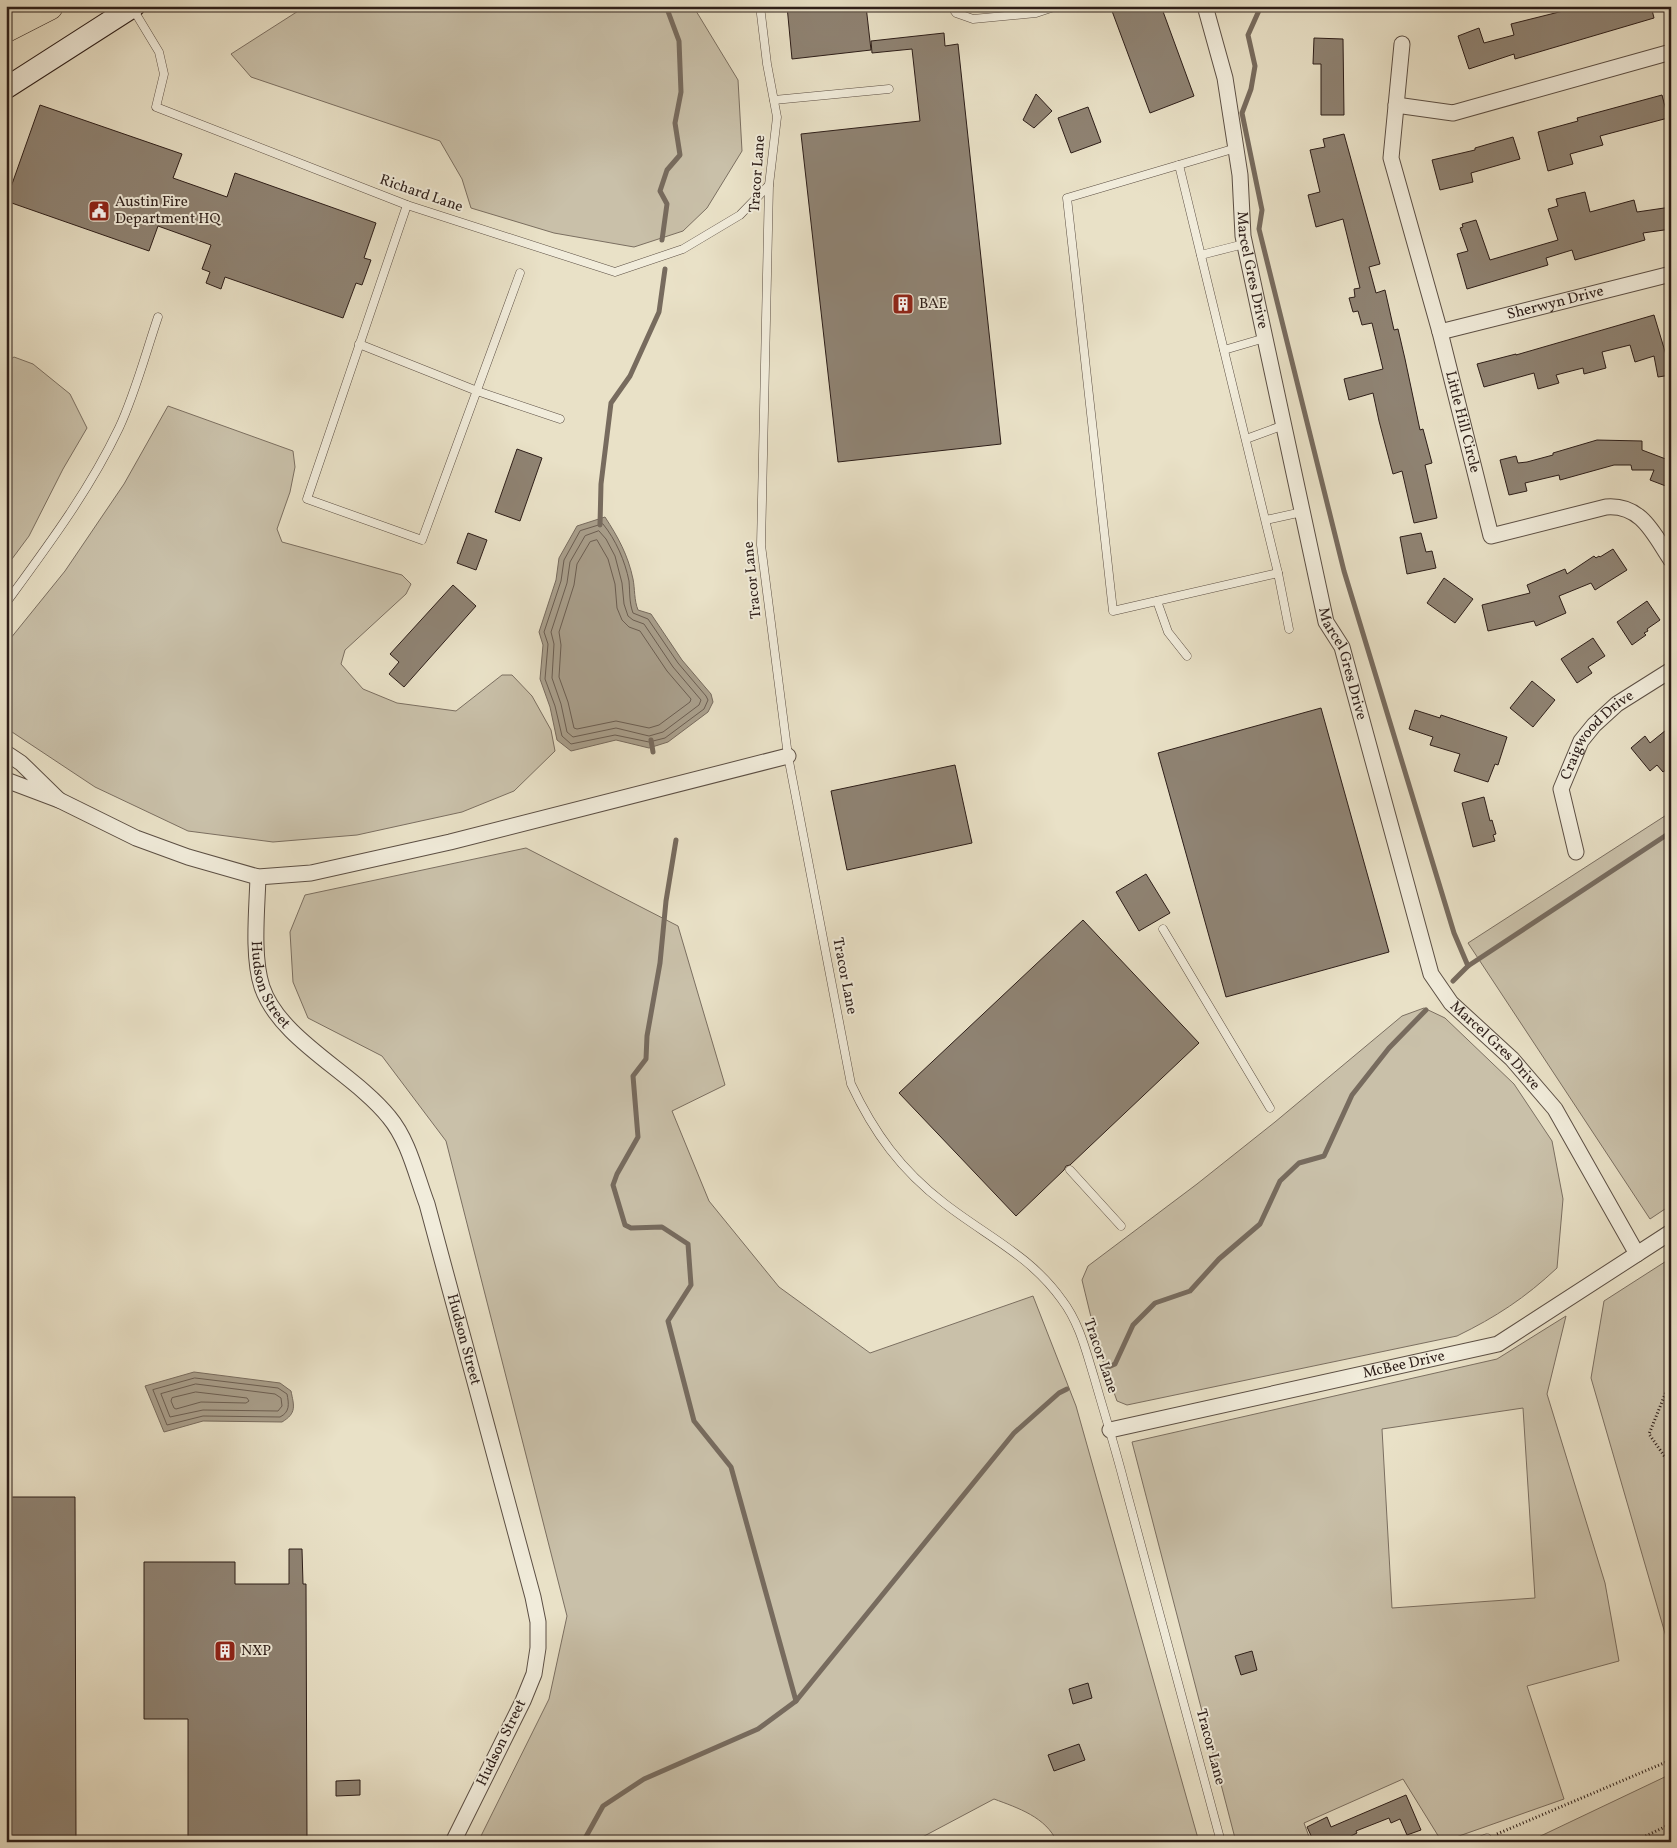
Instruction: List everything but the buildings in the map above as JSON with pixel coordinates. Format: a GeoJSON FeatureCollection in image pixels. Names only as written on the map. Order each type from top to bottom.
{"type":"FeatureCollection","features":[{"type":"Feature","properties":{"kind":"highway"},"geometry":{"type":"LineString","coordinates":[[6,14],[17,6]]}},
{"type":"Feature","properties":{"kind":"highway"},"geometry":{"type":"LineString","coordinates":[[6,28],[49,6]]}},
{"type":"Feature","properties":{"kind":"main road"},"geometry":{"type":"LineString","coordinates":[[6,88],[133,7]]}},
{"type":"Feature","properties":{"kind":"street","name":"Marcel Gres Drive"},"geometry":{"type":"LineString","coordinates":[[1205,6],[1225,78],[1240,175],[1244,244],[1326,622],[1342,647],[1431,974],[1451,1003],[1512,1059],[1555,1109],[1637,1254]]}},
{"type":"Feature","properties":{"kind":"street","name":"Little Hill Circle"},"geometry":{"type":"LineString","coordinates":[[1402,44],[1391,158],[1440,332],[1491,536],[1606,507],[1617,506],[1630,510],[1640,516],[1671,560]]}},
{"type":"Feature","properties":{"kind":"street"},"geometry":{"type":"LineString","coordinates":[[1396,105],[1454,113],[1671,52]]}},
{"type":"Feature","properties":{"kind":"street","name":"Sherwyn Drive"},"geometry":{"type":"LineString","coordinates":[[1440,332],[1671,274]]}},
{"type":"Feature","properties":{"kind":"street","name":"Craigwood Drive"},"geometry":{"type":"LineString","coordinates":[[1576,852],[1561,789],[1581,741],[1594,725],[1617,704],[1671,670]]}},
{"type":"Feature","properties":{"kind":"street"},"geometry":{"type":"LineString","coordinates":[[6,753],[21,763],[59,800]]}},
{"type":"Feature","properties":{"kind":"street"},"geometry":{"type":"LineString","coordinates":[[6,780],[59,800],[136,838],[188,857],[258,877],[311,873],[450,842],[788,756]]}},
{"type":"Feature","properties":{"kind":"street","name":"Hudson Street"},"geometry":{"type":"LineString","coordinates":[[258,877],[256,948],[262,987],[278,1017],[297,1037],[365,1091],[390,1118],[406,1144],[426,1204],[533,1597],[538,1622],[534,1674],[523,1701],[452,1842]]}},
{"type":"Feature","properties":{"kind":"street","name":"McBee Drive"},"geometry":{"type":"LineString","coordinates":[[1110,1430],[1498,1344],[1671,1232]]}},
{"type":"Feature","properties":{"kind":"lane","name":"Tracor Lane"},"geometry":{"type":"LineString","coordinates":[[760,6],[767,64],[777,117],[770,185],[761,545],[788,756],[851,1084],[877,1133],[894,1156],[916,1180],[945,1204],[1019,1255],[1040,1273],[1063,1301],[1080,1334],[1110,1430],[1222,1842]]}},
{"type":"Feature","properties":{"kind":"lane"},"geometry":{"type":"LineString","coordinates":[[951,6],[956,13],[973,19],[1036,13],[1057,6]]}},
{"type":"Feature","properties":{"kind":"lane","name":"Richard Lane"},"geometry":{"type":"LineString","coordinates":[[133,7],[159,52],[164,74],[156,107],[407,205],[615,272],[683,249],[740,215],[770,185]]}},
{"type":"Feature","properties":{"kind":"lane"},"geometry":{"type":"LineString","coordinates":[[774,100],[889,89]]}},
{"type":"Feature","properties":{"kind":"lane"},"geometry":{"type":"LineString","coordinates":[[1236,148],[1067,198],[1113,611],[1278,573]]}},
{"type":"Feature","properties":{"kind":"lane"},"geometry":{"type":"LineString","coordinates":[[1179,165],[1266,520],[1289,629]]}},
{"type":"Feature","properties":{"kind":"lane"},"geometry":{"type":"LineString","coordinates":[[407,205],[307,499],[422,540],[520,273]]}},
{"type":"Feature","properties":{"kind":"lane"},"geometry":{"type":"LineString","coordinates":[[1201,255],[1244,244]]}},
{"type":"Feature","properties":{"kind":"lane"},"geometry":{"type":"LineString","coordinates":[[6,603],[65,522],[94,475],[115,435],[136,382],[158,317]]}},
{"type":"Feature","properties":{"kind":"lane"},"geometry":{"type":"LineString","coordinates":[[1224,350],[1265,338]]}},
{"type":"Feature","properties":{"kind":"lane"},"geometry":{"type":"LineString","coordinates":[[359,344],[477,391],[560,419]]}},
{"type":"Feature","properties":{"kind":"lane"},"geometry":{"type":"LineString","coordinates":[[1246,439],[1284,425]]}},
{"type":"Feature","properties":{"kind":"lane"},"geometry":{"type":"LineString","coordinates":[[1266,520],[1302,512]]}},
{"type":"Feature","properties":{"kind":"lane"},"geometry":{"type":"LineString","coordinates":[[1157,601],[1168,632],[1187,656]]}},
{"type":"Feature","properties":{"kind":"lane"},"geometry":{"type":"LineString","coordinates":[[1163,929],[1270,1108]]}},
{"type":"Feature","properties":{"kind":"lane"},"geometry":{"type":"LineString","coordinates":[[1070,1170],[1121,1226]]}},
{"type":"Feature","properties":{"kind":"lane"},"geometry":{"type":"LineString","coordinates":[[1477,1842],[1487,1838]]}},
{"type":"Feature","properties":{"kind":"path"},"geometry":{"type":"LineString","coordinates":[[1671,1389],[1666,1392],[1649,1434],[1665,1457],[1671,1459]]}},
{"type":"Feature","properties":{"kind":"path"},"geometry":{"type":"LineString","coordinates":[[1487,1838],[1671,1760]]}},
{"type":"Feature","properties":{"kind":"path"},"geometry":{"type":"LineString","coordinates":[[1632,1842],[1671,1824]]}},
{"type":"Feature","properties":{"kind":"shaded area"},"geometry":{"type":"Polygon","coordinates":[[[306,6],[693,6],[738,80],[742,151],[707,208],[683,231],[634,247],[554,233],[471,208],[462,179],[440,141],[251,77],[231,54],[306,6]]]}},
{"type":"Feature","properties":{"kind":"shaded area"},"geometry":{"type":"Polygon","coordinates":[[[14,357],[33,364],[70,394],[87,428],[63,469],[29,536],[6,567],[6,362],[14,357]]]}},
{"type":"Feature","properties":{"kind":"shaded area"},"geometry":{"type":"Polygon","coordinates":[[[168,406],[293,451],[295,467],[290,492],[277,529],[282,542],[402,575],[411,584],[406,594],[345,650],[341,664],[363,689],[397,703],[456,711],[502,675],[512,675],[532,696],[551,730],[555,751],[514,791],[462,812],[357,835],[273,842],[188,831],[95,787],[6,728],[6,644],[65,571],[124,484],[168,406]]]}},
{"type":"Feature","properties":{"kind":"shaded area"},"geometry":{"type":"Polygon","coordinates":[[[1671,812],[1671,1205],[1650,1219],[1468,943],[1671,812]]]}},
{"type":"Feature","properties":{"kind":"shaded area"},"geometry":{"type":"Polygon","coordinates":[[[526,848],[678,926],[725,1085],[672,1111],[709,1201],[779,1287],[870,1353],[1033,1296],[1076,1406],[1199,1842],[1057,1842],[1052,1833],[1039,1820],[1022,1810],[994,1799],[913,1842],[478,1842],[549,1699],[567,1616],[446,1141],[382,1056],[308,1018],[293,982],[290,932],[305,895],[526,848]]]}},
{"type":"Feature","properties":{"kind":"shaded area"},"geometry":{"type":"Polygon","coordinates":[[[1424,1008],[1445,1018],[1514,1084],[1552,1141],[1563,1199],[1557,1268],[1510,1306],[1485,1322],[1457,1336],[1127,1405],[1117,1401],[1099,1350],[1082,1280],[1088,1266],[1197,1184],[1275,1122],[1402,1016],[1424,1008]]]}},
{"type":"Feature","properties":{"kind":"shaded area"},"geometry":{"type":"Polygon","coordinates":[[[1671,1258],[1671,1654],[1591,1378],[1604,1301],[1671,1258]]]}},
{"type":"Feature","properties":{"kind":"shaded area"},"geometry":{"type":"Polygon","coordinates":[[[1566,1316],[1547,1394],[1605,1583],[1619,1661],[1527,1686],[1564,1799],[1442,1842],[1403,1779],[1304,1823],[1311,1842],[1236,1842],[1132,1442],[1497,1359],[1566,1316]],[[1523,1408],[1382,1429],[1392,1608],[1535,1598],[1523,1408]]]}},
{"type":"Feature","properties":{"kind":"shaded area"},"geometry":{"type":"Polygon","coordinates":[[[1671,1774],[1671,1842],[1528,1842],[1671,1774]]]}},
{"type":"Feature","properties":{"kind":"water"},"geometry":{"type":"Polygon","coordinates":[[[605,517],[618,539],[628,562],[638,610],[651,614],[682,660],[711,694],[713,702],[708,712],[668,742],[649,748],[616,740],[571,751],[557,740],[550,707],[540,679],[543,645],[539,632],[556,580],[559,558],[577,526],[605,517]]]}},
{"type":"Feature","properties":{"kind":"water"},"geometry":{"type":"Polygon","coordinates":[[[194,1372],[280,1383],[291,1391],[292,1412],[282,1422],[203,1421],[164,1432],[145,1386],[194,1372]]]}},
{"type":"Feature","properties":{"kind":"waterway"},"geometry":{"type":"LineString","coordinates":[[662,240],[667,204],[660,191],[667,170],[680,155],[675,123],[681,92],[679,41],[666,6]]}},
{"type":"Feature","properties":{"kind":"waterway"},"geometry":{"type":"LineString","coordinates":[[1261,6],[1248,35],[1255,66],[1251,89],[1242,113],[1262,210],[1259,229],[1344,571],[1454,933],[1468,966]]}},
{"type":"Feature","properties":{"kind":"waterway"},"geometry":{"type":"LineString","coordinates":[[600,525],[601,484],[611,403],[630,376],[659,312],[665,269]]}},
{"type":"Feature","properties":{"kind":"waterway"},"geometry":{"type":"LineString","coordinates":[[651,740],[653,752]]}},
{"type":"Feature","properties":{"kind":"waterway"},"geometry":{"type":"LineString","coordinates":[[1453,981],[1468,966],[1671,832]]}},
{"type":"Feature","properties":{"kind":"waterway"},"geometry":{"type":"LineString","coordinates":[[676,840],[666,901],[660,963],[647,1036],[646,1059],[633,1076],[638,1137],[617,1174],[613,1185],[625,1225],[631,1228],[662,1227],[688,1244],[691,1285],[668,1321],[694,1421],[731,1467],[796,1701]]}},
{"type":"Feature","properties":{"kind":"waterway"},"geometry":{"type":"LineString","coordinates":[[1106,1368],[1115,1364],[1133,1325],[1155,1303],[1190,1291],[1219,1259],[1260,1224],[1280,1181],[1299,1163],[1324,1156],[1352,1095],[1389,1048],[1426,1010]]}},
{"type":"Feature","properties":{"kind":"waterway"},"geometry":{"type":"LineString","coordinates":[[583,1842],[603,1806],[644,1779],[758,1729],[796,1701],[1014,1433],[1059,1393],[1067,1389]]}},
{"type":"Feature","properties":{"kind":"place","name":"Austin Fire Department HQ"},"geometry":{"type":"Point","coordinates":[99,211]}},
{"type":"Feature","properties":{"kind":"place","name":"BAE"},"geometry":{"type":"Point","coordinates":[903,304]}},
{"type":"Feature","properties":{"kind":"place","name":"NXP"},"geometry":{"type":"Point","coordinates":[225,1651]}}]}
